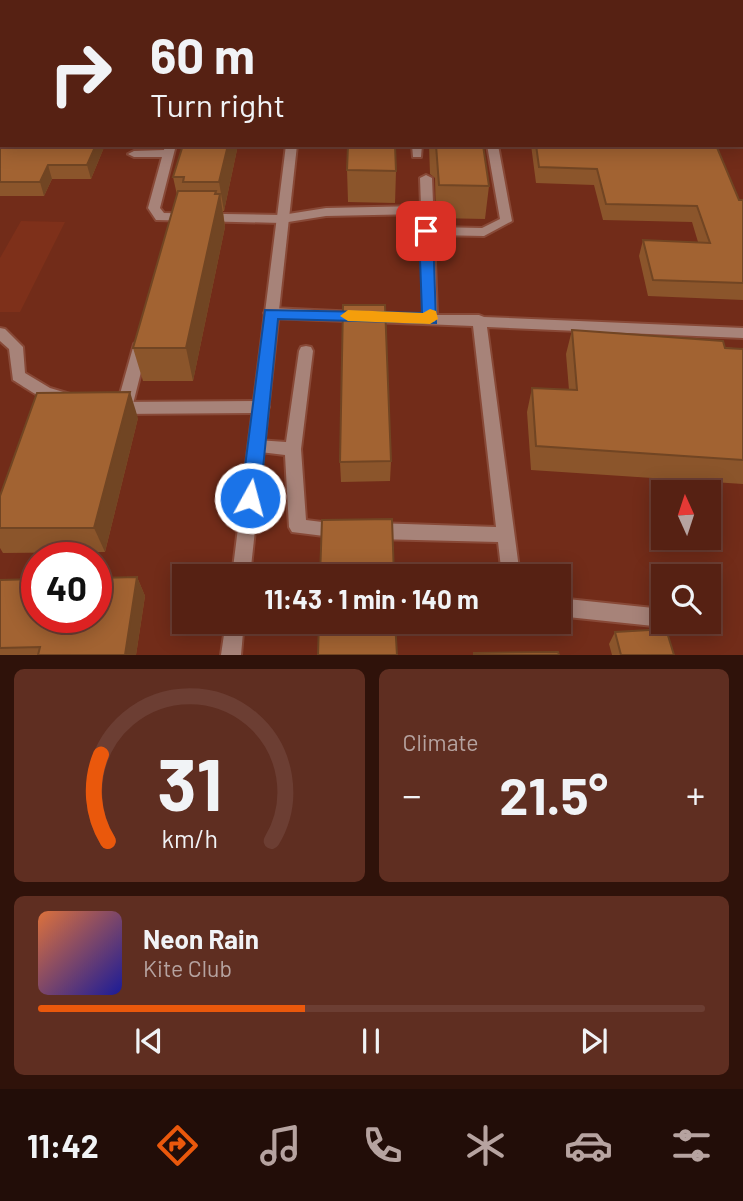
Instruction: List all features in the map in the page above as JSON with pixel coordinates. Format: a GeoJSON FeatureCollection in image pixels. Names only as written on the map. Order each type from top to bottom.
{"type":"FeatureCollection","features":[{"type":"Feature","properties":{"kind":"street"},"geometry":{"type":"LineString","coordinates":[[242,564],[292,147]]}},
{"type":"Feature","properties":{"kind":"street"},"geometry":{"type":"LineString","coordinates":[[426,231],[484,232],[506,221],[492,147]]}},
{"type":"Feature","properties":{"kind":"street"},"geometry":{"type":"LineString","coordinates":[[134,154],[170,149],[153,208],[160,217],[172,223],[282,219],[326,212],[426,210]]}},
{"type":"Feature","properties":{"kind":"street"},"geometry":{"type":"LineString","coordinates":[[426,178],[430,319]]}},
{"type":"Feature","properties":{"kind":"street"},"geometry":{"type":"LineString","coordinates":[[271,313],[743,333]]}},
{"type":"Feature","properties":{"kind":"street"},"geometry":{"type":"LineString","coordinates":[[479,320],[510,564]]}},
{"type":"Feature","properties":{"kind":"street"},"geometry":{"type":"LineString","coordinates":[[124,408],[144,332]]}},
{"type":"Feature","properties":{"kind":"street"},"geometry":{"type":"LineString","coordinates":[[0,333],[16,347],[18,376],[45,392],[89,405],[124,408],[261,407]]}},
{"type":"Feature","properties":{"kind":"street"},"geometry":{"type":"LineString","coordinates":[[306,351],[293,449],[298,527],[506,535]]}},
{"type":"Feature","properties":{"kind":"street"},"geometry":{"type":"LineString","coordinates":[[257,446],[293,449]]}},
{"type":"Feature","properties":{"kind":"street"},"geometry":{"type":"LineString","coordinates":[[571,608],[651,617]]}},
{"type":"Feature","properties":{"kind":"street"},"geometry":{"type":"LineString","coordinates":[[231,655],[233,634]]}},
{"type":"Feature","properties":{"kind":"shaded area"},"geometry":{"type":"Polygon","coordinates":[[[21,221],[65,222],[20,312],[0,312],[0,258],[21,221]]]}},
{"type":"Feature","properties":{"kind":"building"},"geometry":{"type":"Polygon","coordinates":[[[0,147],[95,147],[87,165],[48,165],[40,182],[0,182],[0,147]]]}},
{"type":"Feature","properties":{"kind":"building"},"geometry":{"type":"Polygon","coordinates":[[[182,147],[228,147],[219,182],[183,182],[184,177],[173,177],[182,147]]]}},
{"type":"Feature","properties":{"kind":"building"},"geometry":{"type":"Polygon","coordinates":[[[348,147],[395,147],[396,171],[347,170],[348,147]]]}},
{"type":"Feature","properties":{"kind":"building"},"geometry":{"type":"Polygon","coordinates":[[[436,147],[483,147],[489,186],[439,185],[436,147]]]}},
{"type":"Feature","properties":{"kind":"building"},"geometry":{"type":"Polygon","coordinates":[[[536,147],[717,147],[739,200],[743,200],[743,283],[653,280],[643,240],[710,243],[697,206],[606,204],[597,169],[539,167],[536,147]]]}},
{"type":"Feature","properties":{"kind":"building"},"geometry":{"type":"Polygon","coordinates":[[[178,191],[216,191],[215,194],[220,194],[186,348],[133,348],[178,191]]]}},
{"type":"Feature","properties":{"kind":"building"},"geometry":{"type":"Polygon","coordinates":[[[343,305],[385,305],[391,461],[340,462],[343,305]]]}},
{"type":"Feature","properties":{"kind":"building"},"geometry":{"type":"Polygon","coordinates":[[[572,330],[723,341],[725,348],[743,349],[743,460],[536,446],[532,388],[577,390],[572,330]]]}},
{"type":"Feature","properties":{"kind":"building"},"geometry":{"type":"Polygon","coordinates":[[[130,392],[94,528],[0,528],[0,496],[37,393],[130,392]]]}},
{"type":"Feature","properties":{"kind":"building"},"geometry":{"type":"Polygon","coordinates":[[[392,519],[394,564],[320,564],[322,520],[392,519]]]}},
{"type":"Feature","properties":{"kind":"building"},"geometry":{"type":"Polygon","coordinates":[[[137,577],[125,655],[38,655],[40,647],[0,648],[0,580],[21,579],[21,633],[112,633],[112,578],[137,577]]]}},
{"type":"Feature","properties":{"kind":"building"},"geometry":{"type":"Polygon","coordinates":[[[651,630],[651,634],[668,634],[674,655],[621,655],[615,632],[651,630]]]}},
{"type":"Feature","properties":{"kind":"building"},"geometry":{"type":"Polygon","coordinates":[[[319,634],[396,634],[397,655],[318,655],[319,634]]]}},
{"type":"Feature","properties":{"kind":"building"},"geometry":{"type":"Polygon","coordinates":[[[558,652],[559,655],[474,655],[474,653],[558,652]]]}},
{"type":"Feature","properties":{"kind":"slow traffic"},"geometry":{"type":"LineString","coordinates":[[348,316],[430,319],[430,315]]}},
{"type":"Feature","properties":{"kind":"route"},"geometry":{"type":"LineString","coordinates":[[250,498],[271,313],[430,319],[426,231]]}}]}
